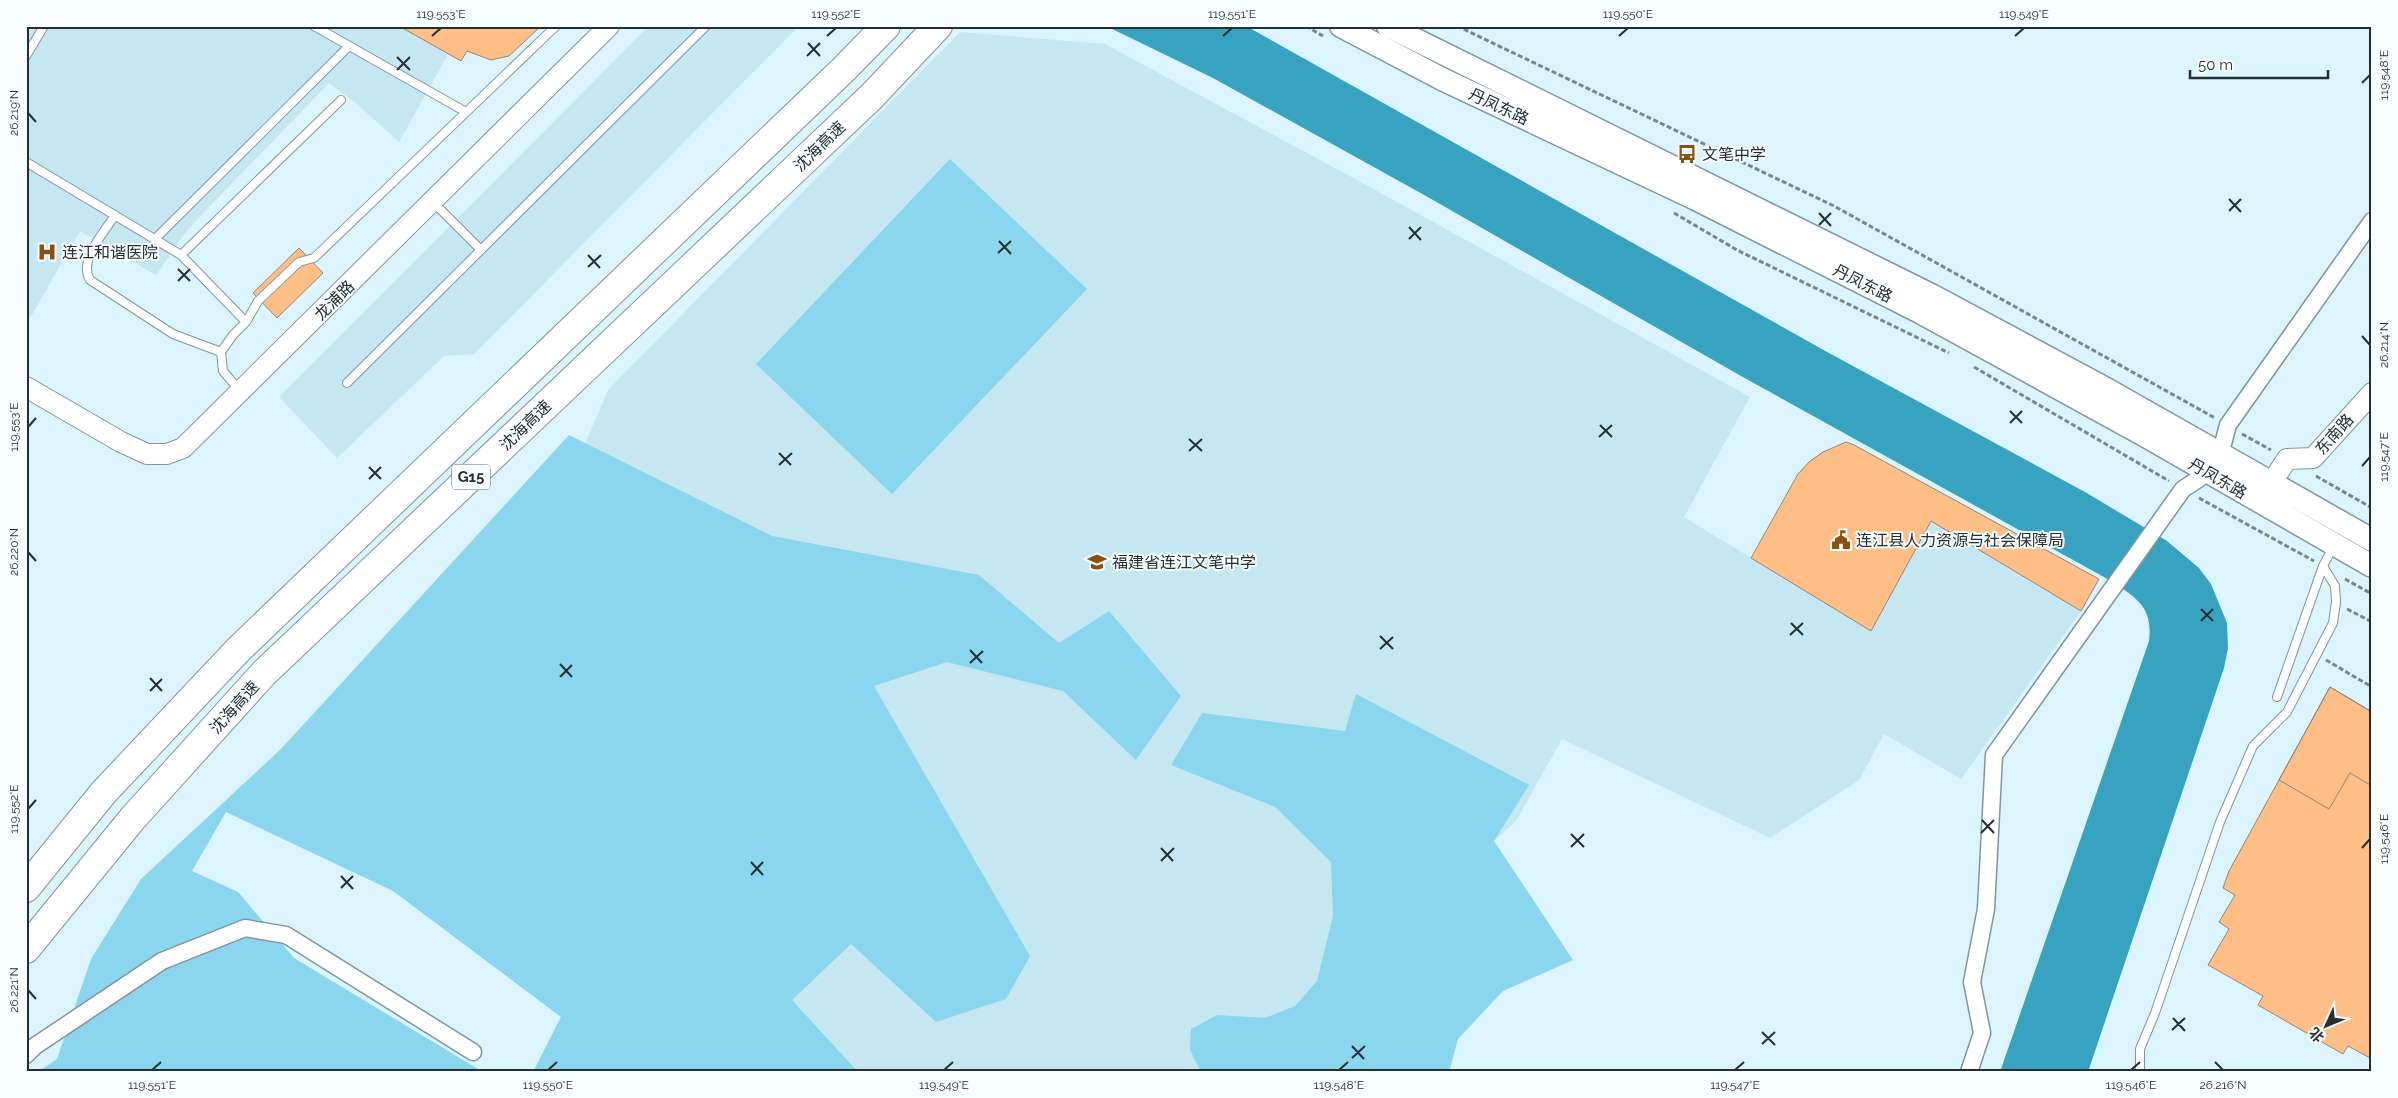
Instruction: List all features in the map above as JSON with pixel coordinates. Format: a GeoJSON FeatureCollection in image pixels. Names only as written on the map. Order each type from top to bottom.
{"type":"FeatureCollection","features":[{"type":"Feature","properties":{"kind":"highway","name":"G15"},"geometry":{"type":"LineString","coordinates":[[26,888],[104,792],[239,649],[844,69],[886,26]]}},
{"type":"Feature","properties":{"kind":"highway","name":"沈海高速"},"geometry":{"type":"LineString","coordinates":[[26,949],[133,818],[264,673],[872,96],[938,26]]}},
{"type":"Feature","properties":{"kind":"main road","name":"丹凤东路"},"geometry":{"type":"LineString","coordinates":[[1388,26],[1873,265],[2033,348],[2372,540]]}},
{"type":"Feature","properties":{"kind":"main road","name":"丹凤东路"},"geometry":{"type":"LineString","coordinates":[[1334,32],[1469,93],[1804,252],[1970,339],[2372,566]]}},
{"type":"Feature","properties":{"kind":"street","name":"龙浦路"},"geometry":{"type":"LineString","coordinates":[[26,387],[121,442],[147,454],[157,455],[183,448],[609,26]]}},
{"type":"Feature","properties":{"kind":"street"},"geometry":{"type":"LineString","coordinates":[[1969,1072],[1982,1033],[1972,982],[1986,909],[1994,756],[2183,489],[2209,473],[2221,454],[2228,425],[2372,221]]}},
{"type":"Feature","properties":{"kind":"street","name":"东南路"},"geometry":{"type":"LineString","coordinates":[[2287,459],[2313,458],[2372,393]]}},
{"type":"Feature","properties":{"kind":"street"},"geometry":{"type":"LineString","coordinates":[[2272,482],[2287,459]]}},
{"type":"Feature","properties":{"kind":"street"},"geometry":{"type":"LineString","coordinates":[[26,1055],[35,1046],[162,961],[245,928],[286,935],[473,1052]]}},
{"type":"Feature","properties":{"kind":"lane"},"geometry":{"type":"LineString","coordinates":[[26,56],[44,26]]}},
{"type":"Feature","properties":{"kind":"lane"},"geometry":{"type":"LineString","coordinates":[[314,26],[466,112]]}},
{"type":"Feature","properties":{"kind":"lane"},"geometry":{"type":"LineString","coordinates":[[241,392],[224,371],[222,352],[233,335],[246,322],[258,301],[299,262],[314,258],[556,26]]}},
{"type":"Feature","properties":{"kind":"lane"},"geometry":{"type":"LineString","coordinates":[[347,383],[706,26]]}},
{"type":"Feature","properties":{"kind":"lane"},"geometry":{"type":"LineString","coordinates":[[155,239],[349,46]]}},
{"type":"Feature","properties":{"kind":"lane"},"geometry":{"type":"LineString","coordinates":[[181,255],[340,100]]}},
{"type":"Feature","properties":{"kind":"lane"},"geometry":{"type":"LineString","coordinates":[[26,162],[181,255],[246,322]]}},
{"type":"Feature","properties":{"kind":"lane"},"geometry":{"type":"LineString","coordinates":[[433,202],[480,250]]}},
{"type":"Feature","properties":{"kind":"lane"},"geometry":{"type":"LineString","coordinates":[[115,215],[88,260],[86,273],[90,280],[173,334],[222,352]]}},
{"type":"Feature","properties":{"kind":"lane"},"geometry":{"type":"LineString","coordinates":[[2277,697],[2323,566],[2334,545]]}},
{"type":"Feature","properties":{"kind":"lane"},"geometry":{"type":"LineString","coordinates":[[2140,1072],[2140,1049],[2156,1013],[2220,822],[2253,746],[2287,712],[2333,623],[2336,602],[2334,586],[2323,566]]}},
{"type":"Feature","properties":{"kind":"path"},"geometry":{"type":"LineString","coordinates":[[1306,26],[1334,32]]}},
{"type":"Feature","properties":{"kind":"path"},"geometry":{"type":"LineString","coordinates":[[1457,26],[1834,206],[2228,425],[2372,508]]}},
{"type":"Feature","properties":{"kind":"path"},"geometry":{"type":"LineString","coordinates":[[1666,208],[1737,250],[1958,358]]}},
{"type":"Feature","properties":{"kind":"path"},"geometry":{"type":"LineString","coordinates":[[1966,362],[2183,489],[2372,594]]}},
{"type":"Feature","properties":{"kind":"path"},"geometry":{"type":"LineString","coordinates":[[2336,602],[2372,622]]}},
{"type":"Feature","properties":{"kind":"path"},"geometry":{"type":"LineString","coordinates":[[2317,654],[2372,687]]}},
{"type":"Feature","properties":{"kind":"shaded area"},"geometry":{"type":"Polygon","coordinates":[[[26,26],[399,26],[448,54],[399,142],[357,104],[329,83],[188,229],[156,275],[80,231],[26,325],[26,26]]]}},
{"type":"Feature","properties":{"kind":"shaded area"},"geometry":{"type":"Polygon","coordinates":[[[649,26],[799,26],[474,354],[444,356],[337,458],[279,397],[649,26]]]}},
{"type":"Feature","properties":{"kind":"shaded area"},"geometry":{"type":"Polygon","coordinates":[[[1106,26],[1246,26],[1829,353],[2085,492],[2167,541],[2199,568],[2211,584],[2227,623],[2228,648],[2224,668],[2088,1072],[2000,1072],[2149,641],[2149,620],[2142,605],[2113,582],[1741,376],[1426,196],[1213,78],[1106,26]]]}},
{"type":"Feature","properties":{"kind":"shaded area","name":"福建省连江文笔中学"},"geometry":{"type":"Polygon","coordinates":[[[960,32],[1105,44],[1379,192],[1750,397],[1684,517],[1871,631],[1931,521],[2081,611],[1961,779],[1884,734],[1859,780],[1770,838],[1562,739],[1516,821],[1339,983],[1266,1072],[828,1072],[515,608],[608,390],[960,32]]]}},
{"type":"Feature","properties":{"kind":"shaded area"},"geometry":{"type":"Polygon","coordinates":[[[950,159],[1087,289],[892,494],[756,364],[950,159]]]}},
{"type":"Feature","properties":{"kind":"shaded area"},"geometry":{"type":"Polygon","coordinates":[[[569,435],[772,536],[979,575],[1059,643],[1109,611],[1181,696],[1136,760],[1063,691],[947,662],[874,686],[1030,956],[1006,999],[936,1022],[851,944],[792,1000],[858,1072],[533,1072],[561,1017],[393,891],[226,812],[192,871],[238,892],[294,958],[483,1072],[38,1072],[57,1059],[91,959],[141,879],[281,749],[569,435]]]}},
{"type":"Feature","properties":{"kind":"shaded area"},"geometry":{"type":"Polygon","coordinates":[[[1356,694],[1529,785],[1494,841],[1573,960],[1503,991],[1458,1039],[1449,1072],[1201,1072],[1190,1050],[1191,1029],[1217,1015],[1265,1018],[1295,1006],[1317,981],[1333,916],[1331,862],[1275,807],[1171,765],[1202,713],[1345,731],[1356,694]]]}},
{"type":"Feature","properties":{"kind":"building"},"geometry":{"type":"Polygon","coordinates":[[[399,26],[541,26],[509,56],[491,60],[467,51],[461,61],[399,26]]]}},
{"type":"Feature","properties":{"kind":"building"},"geometry":{"type":"Polygon","coordinates":[[[299,248],[323,273],[277,318],[253,293],[299,248]]]}},
{"type":"Feature","properties":{"kind":"building","name":"连江县人力资源与社会保障局"},"geometry":{"type":"Polygon","coordinates":[[[1846,442],[2099,579],[2081,611],[1931,521],[1871,631],[1751,558],[1798,474],[1810,461],[1823,452],[1846,442]]]}},
{"type":"Feature","properties":{"kind":"building"},"geometry":{"type":"Polygon","coordinates":[[[2330,687],[2372,712],[2372,1059],[2348,1046],[2343,1054],[2258,1005],[2263,996],[2208,965],[2229,929],[2219,922],[2235,895],[2223,888],[2229,871],[2330,687]]]}},
{"type":"Feature","properties":{"kind":"building"},"geometry":{"type":"Polygon","coordinates":[[[2330,687],[2372,712],[2372,786],[2350,773],[2329,809],[2279,780],[2330,687]]]}},
{"type":"Feature","properties":{"kind":"place","name":"文笔中学"},"geometry":{"type":"Point","coordinates":[1687,154]}},
{"type":"Feature","properties":{"kind":"place","name":"连江和谐医院"},"geometry":{"type":"Point","coordinates":[47,252]}},
{"type":"Feature","properties":{"kind":"place","name":"连江县人力资源与社会保障局"},"geometry":{"type":"Point","coordinates":[1841,540]}},
{"type":"Feature","properties":{"kind":"place","name":"福建省连江文笔中学"},"geometry":{"type":"Point","coordinates":[1097,562]}}]}
